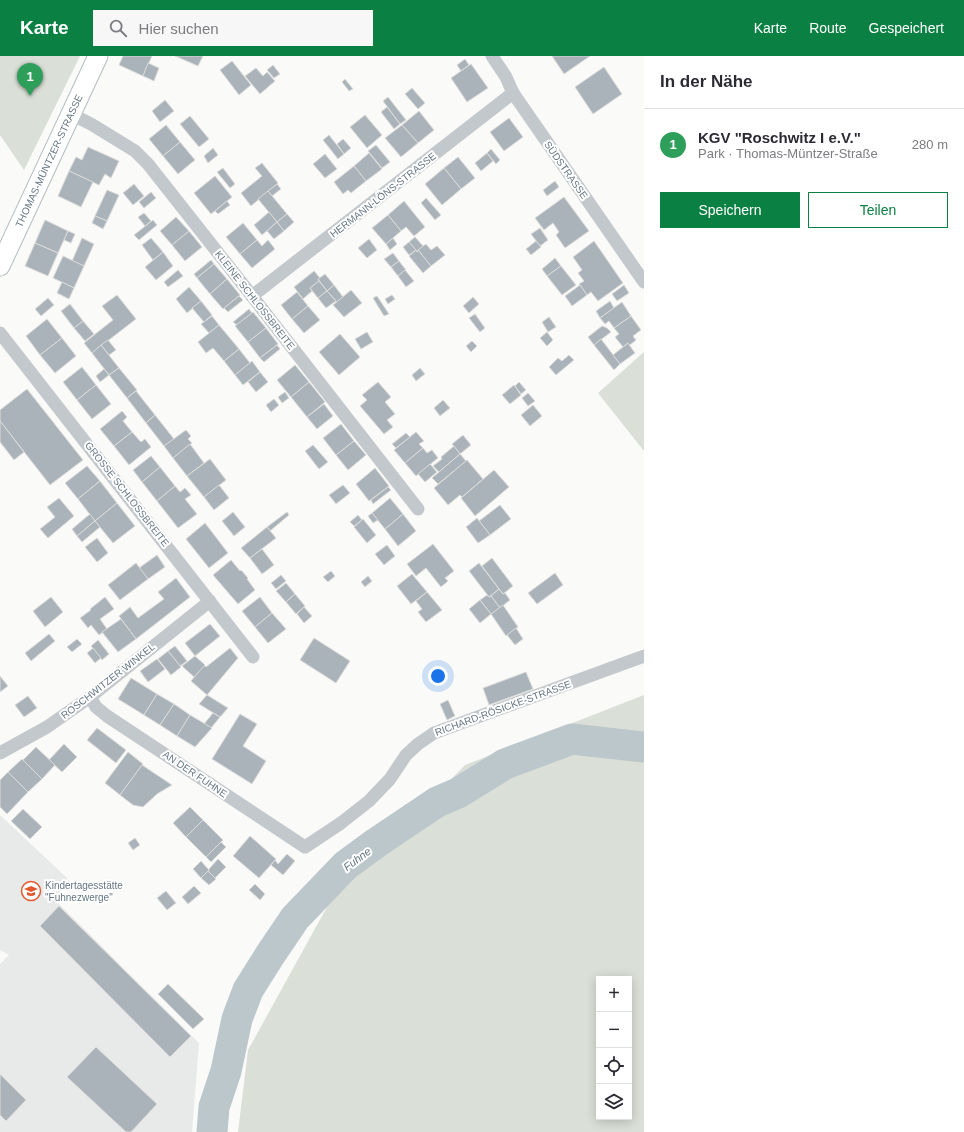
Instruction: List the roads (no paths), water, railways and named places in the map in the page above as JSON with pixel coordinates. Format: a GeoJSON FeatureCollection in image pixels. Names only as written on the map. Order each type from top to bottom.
{"type":"FeatureCollection","features":[{"type":"Feature","properties":{"kind":"main road","name":"THOMAS-MÜNTZER-STRASSE"},"geometry":{"type":"LineString","coordinates":[[0,266],[98,56]]}},
{"type":"Feature","properties":{"kind":"street","name":"SÜDSTRASSE"},"geometry":{"type":"LineString","coordinates":[[492,56],[506,77],[513,93],[644,282]]}},
{"type":"Feature","properties":{"kind":"street","name":"HERMANN-LÖNS-STRASSE"},"geometry":{"type":"LineString","coordinates":[[252,296],[513,93]]}},
{"type":"Feature","properties":{"kind":"street","name":"KLEINE SCHLOSSBREITE"},"geometry":{"type":"LineString","coordinates":[[71,114],[135,151],[148,164],[418,509]]}},
{"type":"Feature","properties":{"kind":"street","name":"GROSSE SCHLOSSBREITE"},"geometry":{"type":"LineString","coordinates":[[0,333],[253,657]]}},
{"type":"Feature","properties":{"kind":"street","name":"ROSCHWITZER WINKEL"},"geometry":{"type":"LineString","coordinates":[[0,753],[47,727],[90,697],[210,601]]}},
{"type":"Feature","properties":{"kind":"street","name":"RICHARD-RÖSICKE-STRASSE"},"geometry":{"type":"LineString","coordinates":[[305,847],[369,801],[390,779],[406,755],[418,744],[434,733],[644,656]]}},
{"type":"Feature","properties":{"kind":"street","name":"AN DER FUHNE"},"geometry":{"type":"LineString","coordinates":[[90,697],[96,707],[107,716],[305,847]]}},
{"type":"Feature","properties":{"kind":"waterway","name":"Fuhne"},"geometry":{"type":"LineString","coordinates":[[212,1132],[214,1107],[226,1071],[237,1019],[248,990],[295,918],[346,865],[437,802],[458,793],[505,764],[572,739],[644,747]]}},
{"type":"Feature","properties":{"kind":"place","name":"KGV \"Roschwitz I e.V.\""},"geometry":{"type":"Point","coordinates":[30,96]}},
{"type":"Feature","properties":{"kind":"place","name":"Kindertagesstätte \"Fuhnezwerge\""},"geometry":{"type":"Point","coordinates":[31,891]}}]}
